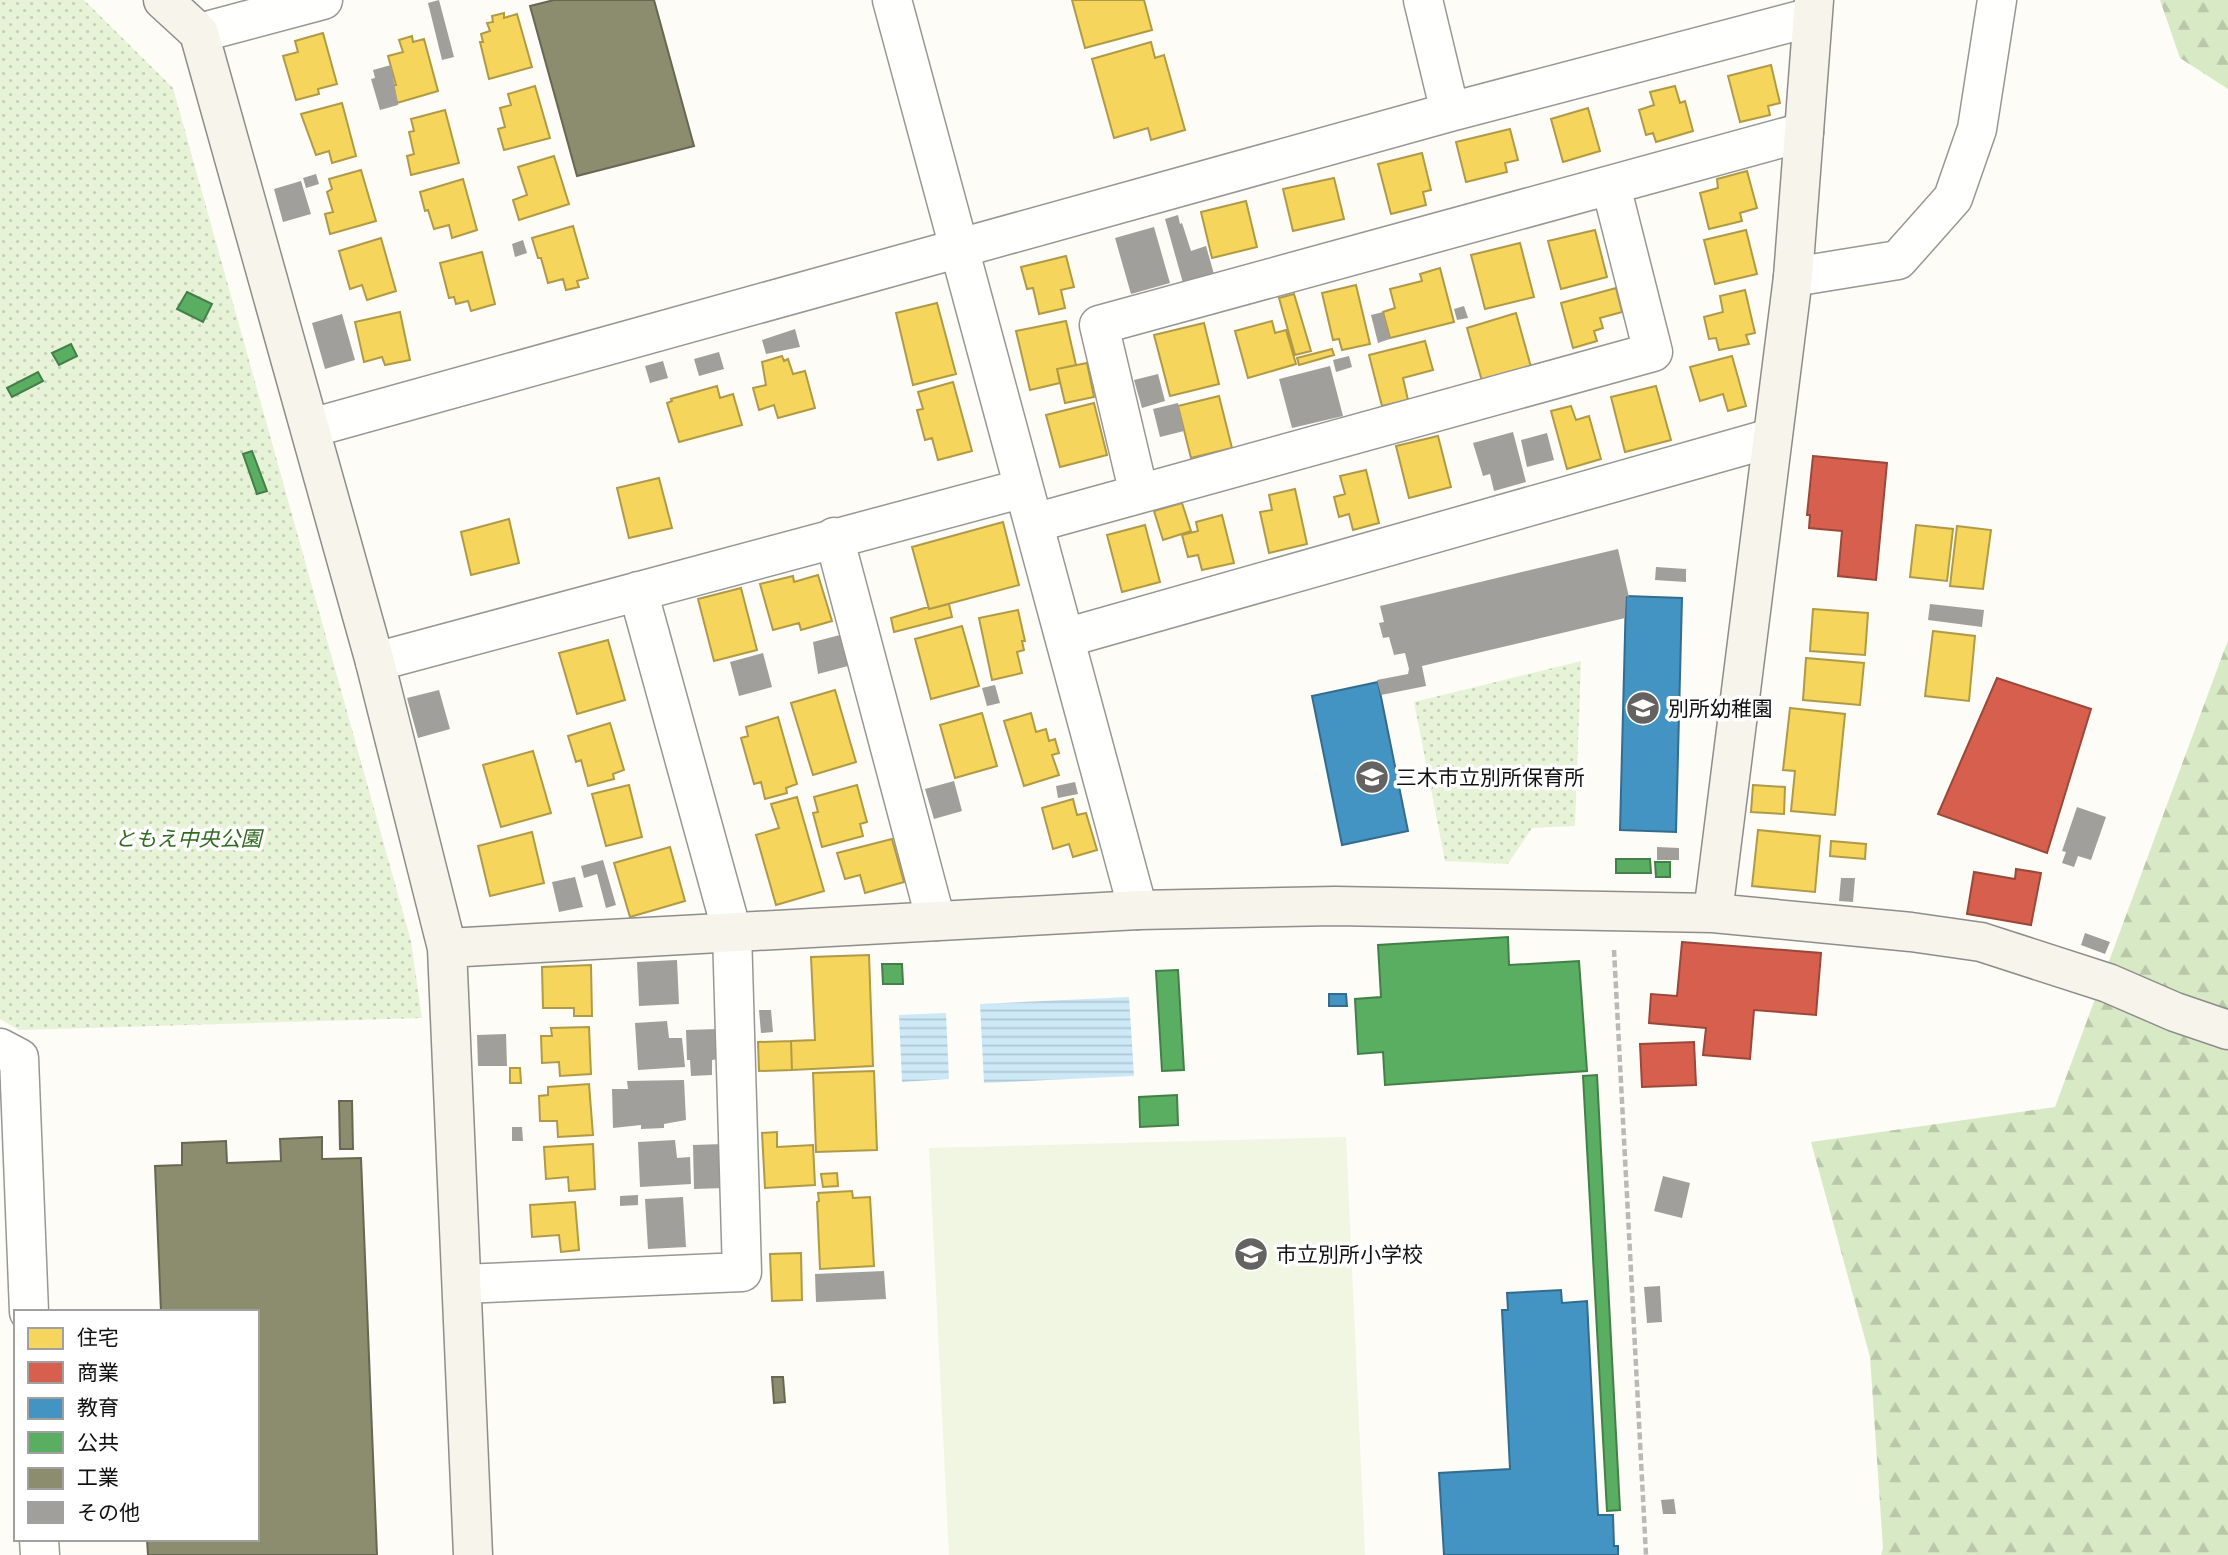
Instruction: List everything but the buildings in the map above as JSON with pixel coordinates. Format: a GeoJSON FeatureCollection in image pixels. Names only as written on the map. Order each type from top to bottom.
{"type":"FeatureCollection","features":[{"type":"Feature","properties":{"kind":"street"},"geometry":{"type":"LineString","coordinates":[[163,0],[199,33],[375,662],[447,948],[473,1555]]}},
{"type":"Feature","properties":{"kind":"street"},"geometry":{"type":"LineString","coordinates":[[199,33],[323,0]]}},
{"type":"Feature","properties":{"kind":"street"},"geometry":{"type":"LineString","coordinates":[[892,0],[1138,910]]}},
{"type":"Feature","properties":{"kind":"street"},"geometry":{"type":"LineString","coordinates":[[1423,0],[1450,112]]}},
{"type":"Feature","properties":{"kind":"street"},"geometry":{"type":"LineString","coordinates":[[1793,277],[1898,260],[1953,198],[1977,129],[1997,0]]}},
{"type":"Feature","properties":{"kind":"street"},"geometry":{"type":"LineString","coordinates":[[311,428],[1813,9],[1793,277],[1713,913]]}},
{"type":"Feature","properties":{"kind":"street"},"geometry":{"type":"LineString","coordinates":[[1139,494],[1100,325],[1804,132]]}},
{"type":"Feature","properties":{"kind":"street"},"geometry":{"type":"LineString","coordinates":[[375,662],[834,537],[1029,506],[1139,494],[1653,352],[1611,186]]}},
{"type":"Feature","properties":{"kind":"street"},"geometry":{"type":"LineString","coordinates":[[1065,638],[1771,438]]}},
{"type":"Feature","properties":{"kind":"street"},"geometry":{"type":"LineString","coordinates":[[834,537],[936,921]]}},
{"type":"Feature","properties":{"kind":"street"},"geometry":{"type":"LineString","coordinates":[[462,1284],[742,1272],[732,932],[638,591]]}},
{"type":"Feature","properties":{"kind":"street"},"geometry":{"type":"LineString","coordinates":[[447,948],[1138,910],[1335,906],[1713,913],[1911,932],[1981,942],[2108,983],[2175,1012],[2228,1030]]}},
{"type":"Feature","properties":{"kind":"street"},"geometry":{"type":"LineString","coordinates":[[0,1048],[19,1058],[29,1310]]}},
{"type":"Feature","properties":{"kind":"path"},"geometry":{"type":"LineString","coordinates":[[1612,911],[1646,1555]]}},
{"type":"Feature","properties":{"kind":"green space","name":"ともえ中央公園"},"geometry":{"type":"Polygon","coordinates":[[[0,0],[84,0],[173,88],[411,941],[422,1018],[19,1030],[0,1019],[0,0]]]}},
{"type":"Feature","properties":{"kind":"green space"},"geometry":{"type":"Polygon","coordinates":[[[2160,0],[2228,0],[2228,89],[2180,58],[2160,0]]]}},
{"type":"Feature","properties":{"kind":"green space"},"geometry":{"type":"Polygon","coordinates":[[[2228,640],[2228,1555],[1881,1555],[1883,1548],[1870,1357],[1811,1142],[2055,1107],[2228,640]]]}},
{"type":"Feature","properties":{"kind":"green space"},"geometry":{"type":"Polygon","coordinates":[[[1581,661],[1575,826],[1532,828],[1508,864],[1445,861],[1414,702],[1581,661]]]}},
{"type":"Feature","properties":{"kind":"green space"},"geometry":{"type":"Polygon","coordinates":[[[1346,1137],[1365,1555],[949,1555],[929,1148],[1346,1137]]]}},
{"type":"Feature","properties":{"kind":"water"},"geometry":{"type":"Polygon","coordinates":[[[1129,997],[1134,1076],[984,1083],[980,1004],[1129,997]]]}},
{"type":"Feature","properties":{"kind":"water"},"geometry":{"type":"Polygon","coordinates":[[[946,1013],[949,1079],[902,1082],[899,1015],[946,1013]]]}},
{"type":"Feature","properties":{"kind":"place","name":"別所幼稚園"},"geometry":{"type":"Point","coordinates":[1643,708]}},
{"type":"Feature","properties":{"kind":"place","name":"三木市立別所保育所"},"geometry":{"type":"Point","coordinates":[1372,777]}},
{"type":"Feature","properties":{"kind":"place","name":"市立別所小学校"},"geometry":{"type":"Point","coordinates":[1251,1254]}}]}
